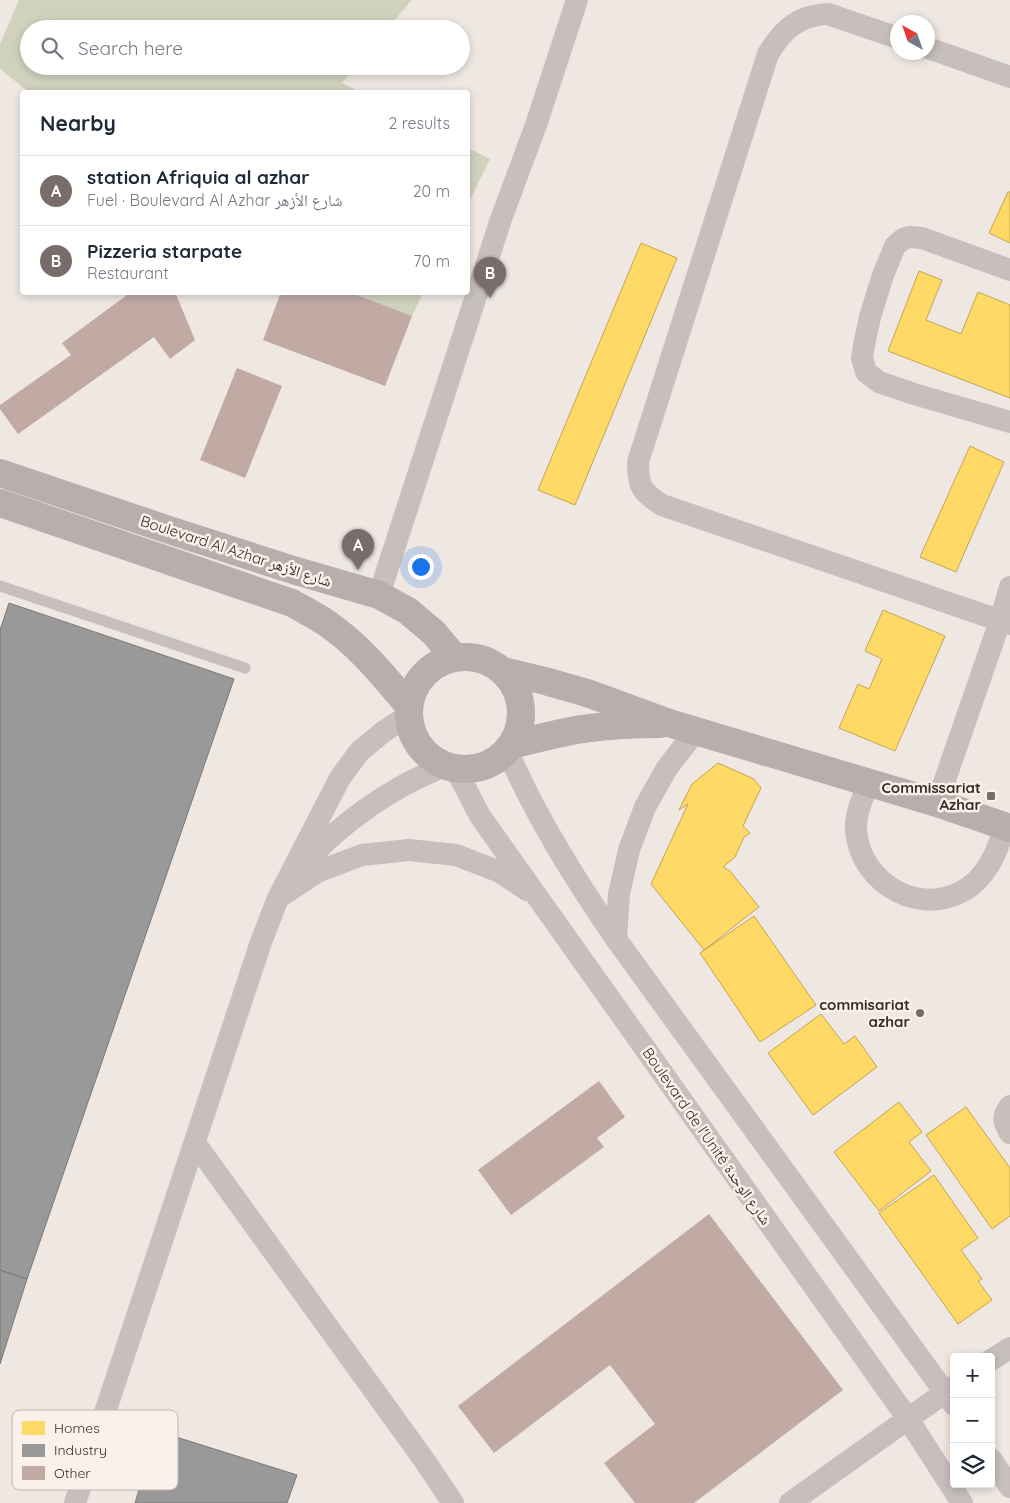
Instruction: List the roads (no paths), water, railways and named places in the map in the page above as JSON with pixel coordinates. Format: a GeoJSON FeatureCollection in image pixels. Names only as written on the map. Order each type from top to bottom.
{"type":"FeatureCollection","features":[{"type":"Feature","properties":{"kind":"main road","name":"Boulevard Al Azhar شارع الأزهر"},"geometry":{"type":"LineString","coordinates":[[0,473],[293,570],[380,595],[408,611],[434,633],[454,658]]}},
{"type":"Feature","properties":{"kind":"main road","name":"Boulevard Al Azhar شارع الأزهر"},"geometry":{"type":"LineString","coordinates":[[0,503],[292,603],[326,623],[357,648],[384,677],[409,710]]}},
{"type":"Feature","properties":{"kind":"main road"},"geometry":{"type":"LineString","coordinates":[[669,723],[589,728],[550,736],[509,748],[492,762],[474,768],[450,767],[430,757],[419,746],[412,730],[409,710],[414,691],[423,676],[437,664],[454,658],[472,657],[488,662],[503,671],[587,693],[695,732],[869,782],[1008,827]]}},
{"type":"Feature","properties":{"kind":"main road"},"geometry":{"type":"LineString","coordinates":[[503,671],[513,684],[520,699],[519,727],[509,748]]}},
{"type":"Feature","properties":{"kind":"street"},"geometry":{"type":"LineString","coordinates":[[380,595],[501,219],[536,125],[577,0]]}},
{"type":"Feature","properties":{"kind":"street"},"geometry":{"type":"LineString","coordinates":[[890,35],[828,14],[817,15],[804,18],[793,24],[777,39],[768,54],[638,462],[638,479],[644,490],[662,506],[1005,622]]}},
{"type":"Feature","properties":{"kind":"street"},"geometry":{"type":"LineString","coordinates":[[935,50],[1010,77]]}},
{"type":"Feature","properties":{"kind":"street"},"geometry":{"type":"LineString","coordinates":[[1010,270],[922,238],[909,237],[903,239],[894,246],[883,275],[870,317],[862,358],[866,372],[879,382],[1010,422]]}},
{"type":"Feature","properties":{"kind":"street"},"geometry":{"type":"LineString","coordinates":[[937,803],[1005,622],[1010,587]]}},
{"type":"Feature","properties":{"kind":"street"},"geometry":{"type":"LineString","coordinates":[[106,1410],[261,942],[283,890],[340,778],[359,752],[409,710]]}},
{"type":"Feature","properties":{"kind":"street"},"geometry":{"type":"LineString","coordinates":[[616,939],[619,894],[629,850],[645,807],[667,768],[695,732]]}},
{"type":"Feature","properties":{"kind":"street"},"geometry":{"type":"LineString","coordinates":[[509,748],[535,810],[584,892],[616,939],[950,1393]]}},
{"type":"Feature","properties":{"kind":"street"},"geometry":{"type":"LineString","coordinates":[[283,890],[321,846],[358,814],[400,787],[450,767]]}},
{"type":"Feature","properties":{"kind":"street","name":"Boulevard de l'Unité شارع الوحدة"},"geometry":{"type":"LineString","coordinates":[[450,767],[480,816],[908,1419],[962,1503]]}},
{"type":"Feature","properties":{"kind":"street"},"geometry":{"type":"LineString","coordinates":[[869,782],[861,803],[856,828],[859,849],[870,870],[881,881],[908,896],[931,900],[954,896],[972,885],[989,867],[1008,827]]}},
{"type":"Feature","properties":{"kind":"street"},"geometry":{"type":"LineString","coordinates":[[283,890],[318,872],[362,855],[409,850],[456,855],[500,872],[539,898]]}},
{"type":"Feature","properties":{"kind":"street"},"geometry":{"type":"LineString","coordinates":[[1010,1106],[1005,1113],[1005,1125],[1010,1133]]}},
{"type":"Feature","properties":{"kind":"street"},"geometry":{"type":"LineString","coordinates":[[195,1143],[422,1457],[453,1503]]}},
{"type":"Feature","properties":{"kind":"street"},"geometry":{"type":"LineString","coordinates":[[995,1357],[1010,1348]]}},
{"type":"Feature","properties":{"kind":"street"},"geometry":{"type":"LineString","coordinates":[[790,1503],[908,1419],[950,1395]]}},
{"type":"Feature","properties":{"kind":"street"},"geometry":{"type":"LineString","coordinates":[[995,1465],[1010,1487]]}},
{"type":"Feature","properties":{"kind":"street"},"geometry":{"type":"LineString","coordinates":[[75,1503],[79,1490]]}},
{"type":"Feature","properties":{"kind":"lane"},"geometry":{"type":"LineString","coordinates":[[0,586],[245,668]]}},
{"type":"Feature","properties":{"kind":"place","name":"Pizzeria starpate"},"geometry":{"type":"Point","coordinates":[490,298]}},
{"type":"Feature","properties":{"kind":"place","name":"station Afriquia al azhar"},"geometry":{"type":"Point","coordinates":[358,570]}},
{"type":"Feature","properties":{"kind":"place","name":"Commissariat Azhar"},"geometry":{"type":"Point","coordinates":[991,796]}},
{"type":"Feature","properties":{"kind":"place","name":"commisariat azhar"},"geometry":{"type":"Point","coordinates":[920,1013]}}]}
